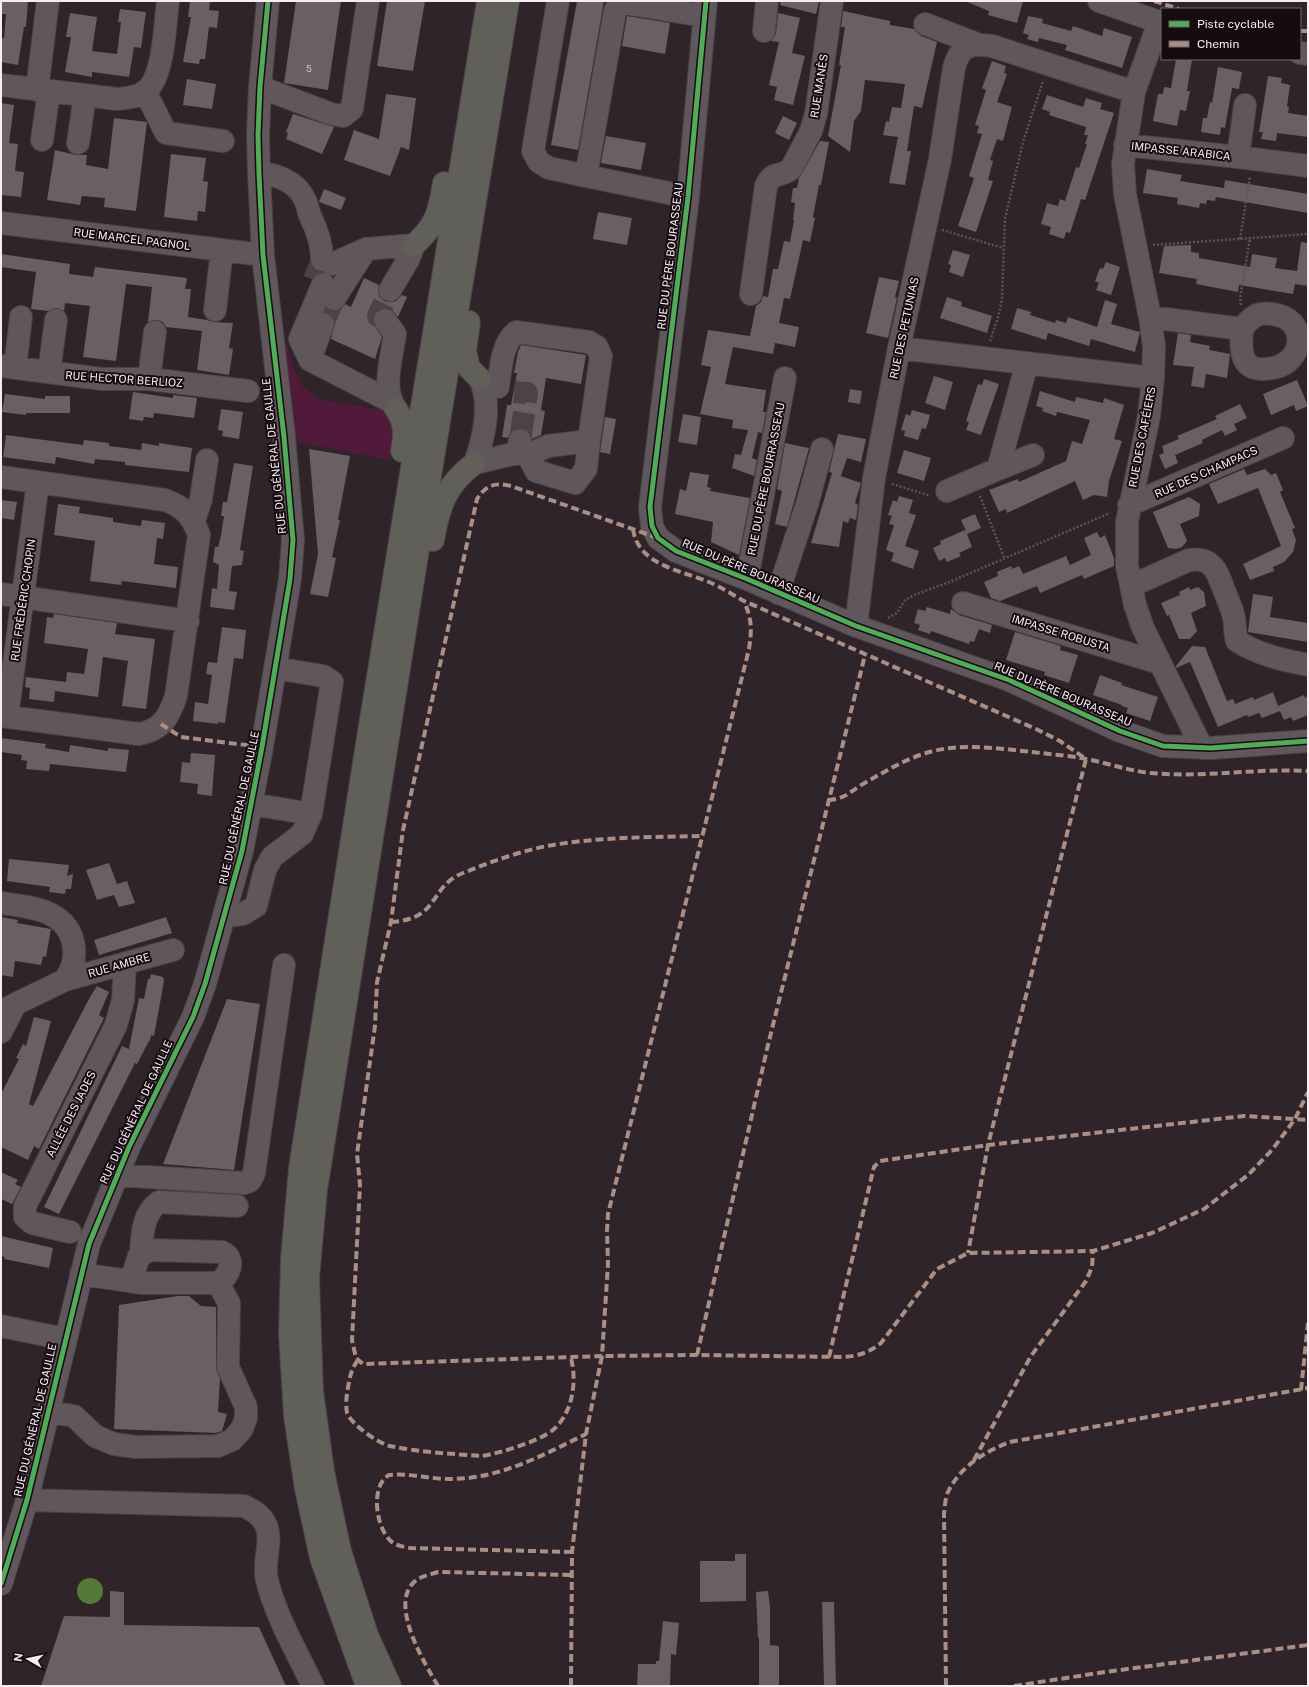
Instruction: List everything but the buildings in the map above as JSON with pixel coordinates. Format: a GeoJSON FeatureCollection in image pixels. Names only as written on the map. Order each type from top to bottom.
{"type":"FeatureCollection","features":[{"type":"Feature","properties":{"kind":"highway"},"geometry":{"type":"LineString","coordinates":[[367,1686],[321,1558],[306,1489],[295,1416],[290,1334],[292,1259],[300,1168],[367,744],[488,1]]}},
{"type":"Feature","properties":{"kind":"highway"},"geometry":{"type":"LineString","coordinates":[[390,1686],[367,1635],[340,1551],[323,1471],[312,1390],[308,1278],[316,1190],[414,574],[508,1]]}},
{"type":"Feature","properties":{"kind":"highway"},"geometry":{"type":"LineString","coordinates":[[414,245],[428,233],[435,220],[441,199],[455,127],[469,115]]}},
{"type":"Feature","properties":{"kind":"highway"},"geometry":{"type":"LineString","coordinates":[[483,150],[471,306],[465,351],[469,368],[497,386]]}},
{"type":"Feature","properties":{"kind":"highway"},"geometry":{"type":"LineString","coordinates":[[367,744],[392,514],[404,440],[403,420],[393,405]]}},
{"type":"Feature","properties":{"kind":"highway"},"geometry":{"type":"LineString","coordinates":[[414,574],[430,556],[438,515],[449,488],[460,473],[474,463]]}},
{"type":"Feature","properties":{"kind":"street"},"geometry":{"type":"LineString","coordinates":[[42,140],[48,1]]}},
{"type":"Feature","properties":{"kind":"street"},"geometry":{"type":"LineString","coordinates":[[1,85],[117,99],[133,97],[149,89],[157,72],[168,1]]}},
{"type":"Feature","properties":{"kind":"street","name":"RUE DU GÉNÉRAL DE GAULLE"},"geometry":{"type":"LineString","coordinates":[[1,1584],[27,1500],[89,1244],[116,1175],[193,1017],[226,916],[252,804],[275,668],[290,579],[293,540],[284,437],[263,255],[259,173],[258,135],[260,86],[268,1]]}},
{"type":"Feature","properties":{"kind":"street"},"geometry":{"type":"LineString","coordinates":[[260,86],[332,114],[343,116],[352,109],[368,1]]}},
{"type":"Feature","properties":{"kind":"street"},"geometry":{"type":"LineString","coordinates":[[558,1],[533,151],[539,162],[549,168],[688,197]]}},
{"type":"Feature","properties":{"kind":"street"},"geometry":{"type":"LineString","coordinates":[[764,31],[767,1]]}},
{"type":"Feature","properties":{"kind":"street","name":"RUE MANÈS"},"geometry":{"type":"LineString","coordinates":[[751,294],[766,186],[770,178],[776,174],[787,172],[791,169],[811,131],[816,114],[832,1]]}},
{"type":"Feature","properties":{"kind":"street"},"geometry":{"type":"LineString","coordinates":[[1099,1],[1160,23]]}},
{"type":"Feature","properties":{"kind":"street"},"geometry":{"type":"LineString","coordinates":[[586,176],[614,11],[618,5],[624,3],[705,8]]}},
{"type":"Feature","properties":{"kind":"street","name":"RUE DU PÈRE BOURASSEAU"},"geometry":{"type":"LineString","coordinates":[[705,8],[688,197],[650,507],[652,526],[658,538],[676,552],[747,579],[856,626],[1009,680],[1120,731],[1164,746],[1202,748],[1308,741]]}},
{"type":"Feature","properties":{"kind":"street","name":"RUE DES CAFÉIERS"},"geometry":{"type":"LineString","coordinates":[[1160,23],[1134,92],[1123,164],[1125,194],[1134,247],[1150,318],[1154,346],[1153,378],[1149,416],[1129,505],[1126,540],[1127,566],[1135,605],[1140,620],[1202,748]]}},
{"type":"Feature","properties":{"kind":"street"},"geometry":{"type":"LineString","coordinates":[[925,24],[977,44],[992,46],[1134,92]]}},
{"type":"Feature","properties":{"kind":"street","name":"RUE DES PETUNIAS"},"geometry":{"type":"LineString","coordinates":[[856,626],[874,478],[899,348],[940,159],[954,68],[957,55],[965,47],[977,44]]}},
{"type":"Feature","properties":{"kind":"street"},"geometry":{"type":"LineString","coordinates":[[145,91],[166,133],[223,141]]}},
{"type":"Feature","properties":{"kind":"street"},"geometry":{"type":"LineString","coordinates":[[78,143],[85,95]]}},
{"type":"Feature","properties":{"kind":"street","name":"IMPASSE ARABICA"},"geometry":{"type":"LineString","coordinates":[[1245,106],[1245,158]]}},
{"type":"Feature","properties":{"kind":"street","name":"IMPASSE ARABICA"},"geometry":{"type":"LineString","coordinates":[[1125,145],[1308,166]]}},
{"type":"Feature","properties":{"kind":"street"},"geometry":{"type":"LineString","coordinates":[[259,173],[280,177],[298,188],[305,200],[310,216],[318,233],[327,262],[366,249],[414,245],[408,260],[390,290]]}},
{"type":"Feature","properties":{"kind":"street","name":"RUE MARCEL PAGNOL"},"geometry":{"type":"LineString","coordinates":[[1,223],[263,255]]}},
{"type":"Feature","properties":{"kind":"street"},"geometry":{"type":"LineString","coordinates":[[271,331],[282,330],[294,322],[324,288],[366,249]]}},
{"type":"Feature","properties":{"kind":"street"},"geometry":{"type":"LineString","coordinates":[[215,310],[222,250]]}},
{"type":"Feature","properties":{"kind":"street"},"geometry":{"type":"LineString","coordinates":[[324,288],[300,339],[310,360],[393,405]]}},
{"type":"Feature","properties":{"kind":"street"},"geometry":{"type":"LineString","coordinates":[[8,367],[21,316]]}},
{"type":"Feature","properties":{"kind":"street"},"geometry":{"type":"LineString","coordinates":[[1150,318],[1246,323]]}},
{"type":"Feature","properties":{"kind":"street"},"geometry":{"type":"LineString","coordinates":[[49,372],[56,320]]}},
{"type":"Feature","properties":{"kind":"street"},"geometry":{"type":"LineString","coordinates":[[385,320],[395,334],[388,382],[393,405]]}},
{"type":"Feature","properties":{"kind":"street"},"geometry":{"type":"LineString","coordinates":[[310,360],[323,324]]}},
{"type":"Feature","properties":{"kind":"street"},"geometry":{"type":"LineString","coordinates":[[149,379],[154,332]]}},
{"type":"Feature","properties":{"kind":"street"},"geometry":{"type":"LineString","coordinates":[[474,463],[480,448],[487,407],[486,392],[497,386],[506,345],[516,332],[588,342],[597,347],[601,356],[586,469],[575,482],[536,471],[522,449]]}},
{"type":"Feature","properties":{"kind":"street"},"geometry":{"type":"LineString","coordinates":[[899,348],[1153,378]]}},
{"type":"Feature","properties":{"kind":"street"},"geometry":{"type":"LineString","coordinates":[[998,469],[1027,363]]}},
{"type":"Feature","properties":{"kind":"street","name":"RUE HECTOR BERLIOZ"},"geometry":{"type":"LineString","coordinates":[[8,367],[102,379],[149,379],[248,391]]}},
{"type":"Feature","properties":{"kind":"street","name":"RUE DU PÈRE BOURRASSEAU"},"geometry":{"type":"LineString","coordinates":[[747,579],[785,378]]}},
{"type":"Feature","properties":{"kind":"street","name":"RUE DES CHAMPACS"},"geometry":{"type":"LineString","coordinates":[[1129,505],[1283,438]]}},
{"type":"Feature","properties":{"kind":"street"},"geometry":{"type":"LineString","coordinates":[[474,463],[522,449],[589,441]]}},
{"type":"Feature","properties":{"kind":"street"},"geometry":{"type":"LineString","coordinates":[[778,593],[808,501],[822,449]]}},
{"type":"Feature","properties":{"kind":"street"},"geometry":{"type":"LineString","coordinates":[[947,491],[1033,455]]}},
{"type":"Feature","properties":{"kind":"street"},"geometry":{"type":"LineString","coordinates":[[194,521],[201,499],[207,460]]}},
{"type":"Feature","properties":{"kind":"street"},"geometry":{"type":"LineString","coordinates":[[1,477],[165,500],[186,510],[194,521],[199,535],[188,621],[176,696],[170,713],[152,732],[139,734],[4,717]]}},
{"type":"Feature","properties":{"kind":"street","name":"RUE FRÉDÉRIC CHOPIN"},"geometry":{"type":"LineString","coordinates":[[4,717],[23,596],[38,482]]}},
{"type":"Feature","properties":{"kind":"street"},"geometry":{"type":"LineString","coordinates":[[1131,586],[1189,560],[1198,559],[1209,563],[1216,570],[1234,615],[1234,633],[1237,641],[1258,652],[1279,659],[1308,665]]}},
{"type":"Feature","properties":{"kind":"street"},"geometry":{"type":"LineString","coordinates":[[1,594],[188,621]]}},
{"type":"Feature","properties":{"kind":"street","name":"IMPASSE ROBUSTA"},"geometry":{"type":"LineString","coordinates":[[963,603],[1152,661],[1159,660]]}},
{"type":"Feature","properties":{"kind":"street"},"geometry":{"type":"LineString","coordinates":[[226,916],[243,914],[256,906],[265,870],[272,858],[302,834],[311,814],[332,682],[323,676],[275,668]]}},
{"type":"Feature","properties":{"kind":"street"},"geometry":{"type":"LineString","coordinates":[[252,804],[311,814]]}},
{"type":"Feature","properties":{"kind":"street","name":"RUE AMBRE"},"geometry":{"type":"LineString","coordinates":[[1,903],[31,907],[46,911],[59,918],[68,928],[73,941],[74,958],[72,969],[65,980]]}},
{"type":"Feature","properties":{"kind":"street","name":"RUE AMBRE"},"geometry":{"type":"LineString","coordinates":[[8,1008],[65,980],[173,950]]}},
{"type":"Feature","properties":{"kind":"street","name":"ALLÉE DES JADES"},"geometry":{"type":"LineString","coordinates":[[70,1232],[32,1223],[25,1217],[25,1206],[116,1025],[123,1000],[125,964]]}},
{"type":"Feature","properties":{"kind":"street"},"geometry":{"type":"LineString","coordinates":[[116,1175],[244,1183],[250,1181],[254,1173],[284,965]]}},
{"type":"Feature","properties":{"kind":"street"},"geometry":{"type":"LineString","coordinates":[[1,1032],[8,1008]]}},
{"type":"Feature","properties":{"kind":"street"},"geometry":{"type":"LineString","coordinates":[[131,1281],[140,1255],[143,1229],[147,1215],[159,1202],[237,1206]]}},
{"type":"Feature","properties":{"kind":"street"},"geometry":{"type":"LineString","coordinates":[[81,1274],[142,1283],[218,1283],[225,1279],[230,1271],[230,1260],[228,1255],[222,1252],[150,1250],[140,1255]]}},
{"type":"Feature","properties":{"kind":"street"},"geometry":{"type":"LineString","coordinates":[[74,1416],[95,1436],[114,1444],[136,1446],[218,1446],[232,1440],[242,1429],[246,1418],[246,1407],[228,1367],[229,1303],[218,1283]]}},
{"type":"Feature","properties":{"kind":"street"},"geometry":{"type":"LineString","coordinates":[[1,1326],[65,1339]]}},
{"type":"Feature","properties":{"kind":"street"},"geometry":{"type":"LineString","coordinates":[[48,1412],[102,1418]]}},
{"type":"Feature","properties":{"kind":"street"},"geometry":{"type":"LineString","coordinates":[[27,1500],[244,1506],[255,1512],[265,1523],[267,1530],[266,1567],[268,1584],[277,1609],[313,1686]]}},
{"type":"Feature","properties":{"kind":"path"},"geometry":{"type":"LineString","coordinates":[[984,359],[1000,306],[1005,218],[1021,148],[1049,64]]}},
{"type":"Feature","properties":{"kind":"path"},"geometry":{"type":"LineString","coordinates":[[1240,239],[1245,158]]}},
{"type":"Feature","properties":{"kind":"path"},"geometry":{"type":"LineString","coordinates":[[926,225],[1003,248]]}},
{"type":"Feature","properties":{"kind":"path"},"geometry":{"type":"LineString","coordinates":[[1134,247],[1188,241],[1308,234]]}},
{"type":"Feature","properties":{"kind":"path"},"geometry":{"type":"LineString","coordinates":[[1246,323],[1240,298],[1250,238]]}},
{"type":"Feature","properties":{"kind":"path"},"geometry":{"type":"LineString","coordinates":[[874,478],[931,496],[947,491]]}},
{"type":"Feature","properties":{"kind":"path"},"geometry":{"type":"LineString","coordinates":[[973,480],[1004,557]]}},
{"type":"Feature","properties":{"kind":"path"},"geometry":{"type":"LineString","coordinates":[[884,619],[897,613],[908,597],[952,581],[1004,557],[1129,505]]}},
{"type":"Feature","properties":{"kind":"shaded area"},"geometry":{"type":"Polygon","coordinates":[[[287,343],[293,369],[302,386],[318,399],[381,410],[390,413],[395,425],[389,460],[298,442],[294,433],[283,346],[287,343]]]}},
{"type":"Feature","properties":{"kind":"shaded area"},"geometry":{"type":"Polygon","coordinates":[[[90,1578],[99,1582],[103,1591],[99,1600],[90,1604],[81,1600],[77,1591],[81,1582],[90,1578]]]}},
{"type":"Feature","properties":{"kind":"tunnel"},"geometry":{"type":"LineString","coordinates":[[314,280],[322,260]]}},
{"type":"Feature","properties":{"kind":"tunnel"},"geometry":{"type":"LineString","coordinates":[[385,320],[378,316],[390,290]]}},
{"type":"Feature","properties":{"kind":"tunnel"},"geometry":{"type":"LineString","coordinates":[[323,324],[334,299]]}},
{"type":"Feature","properties":{"kind":"tunnel"},"geometry":{"type":"LineString","coordinates":[[514,392],[527,393],[520,440]]}},
{"type":"Feature","properties":{"kind":"marked path"},"geometry":{"type":"LineString","coordinates":[[1154,1],[1176,8]]}},
{"type":"Feature","properties":{"kind":"marked path"},"geometry":{"type":"LineString","coordinates":[[1301,31],[1308,31]]}},
{"type":"Feature","properties":{"kind":"marked path"},"geometry":{"type":"LineString","coordinates":[[658,538],[511,486],[500,484],[491,486],[484,490],[477,499],[403,830],[391,922],[377,982],[375,1026],[357,1154],[360,1185],[352,1340],[356,1358],[363,1364],[602,1356],[608,1264],[608,1214],[749,649],[751,625],[744,601]]}},
{"type":"Feature","properties":{"kind":"marked path"},"geometry":{"type":"LineString","coordinates":[[633,529],[637,541],[643,551],[662,564],[709,582],[744,601],[1036,729],[1060,741],[1086,759],[988,1145],[968,1253]]}},
{"type":"Feature","properties":{"kind":"marked path"},"geometry":{"type":"LineString","coordinates":[[697,1355],[768,1045],[865,655]]}},
{"type":"Feature","properties":{"kind":"marked path"},"geometry":{"type":"LineString","coordinates":[[161,724],[181,737],[262,747]]}},
{"type":"Feature","properties":{"kind":"marked path"},"geometry":{"type":"LineString","coordinates":[[828,800],[843,797],[884,772],[916,756],[939,750],[962,747],[996,748],[1070,756],[1135,771],[1151,773],[1210,774],[1288,770],[1308,771]]}},
{"type":"Feature","properties":{"kind":"marked path"},"geometry":{"type":"LineString","coordinates":[[391,922],[407,920],[427,909],[444,886],[452,879],[463,873],[525,851],[547,846],[585,841],[624,838],[702,836]]}},
{"type":"Feature","properties":{"kind":"marked path"},"geometry":{"type":"LineString","coordinates":[[571,1686],[572,1552],[586,1434],[602,1356],[697,1355],[843,1357],[863,1353],[881,1343],[937,1269],[968,1253],[1093,1251],[1152,1233],[1204,1209],[1248,1175],[1272,1150],[1295,1119],[1308,1092]]}},
{"type":"Feature","properties":{"kind":"marked path"},"geometry":{"type":"LineString","coordinates":[[829,1357],[874,1167],[880,1161],[988,1145],[1244,1116],[1308,1120]]}},
{"type":"Feature","properties":{"kind":"marked path"},"geometry":{"type":"LineString","coordinates":[[974,1460],[1031,1356],[1086,1281],[1092,1267],[1093,1251]]}},
{"type":"Feature","properties":{"kind":"marked path"},"geometry":{"type":"LineString","coordinates":[[1301,1390],[1308,1323]]}},
{"type":"Feature","properties":{"kind":"marked path"},"geometry":{"type":"LineString","coordinates":[[358,1360],[353,1368],[349,1381],[346,1399],[347,1413],[354,1423],[366,1433],[390,1446],[448,1454],[482,1456],[530,1442],[540,1438],[554,1429],[566,1414],[572,1396],[574,1376],[571,1358]]}},
{"type":"Feature","properties":{"kind":"marked path"},"geometry":{"type":"LineString","coordinates":[[946,1686],[944,1514],[946,1498],[954,1481],[975,1460],[1010,1442],[1308,1388]]}},
{"type":"Feature","properties":{"kind":"marked path"},"geometry":{"type":"LineString","coordinates":[[572,1552],[410,1548],[400,1546],[388,1539],[383,1531],[379,1521],[377,1499],[379,1489],[383,1481],[389,1475],[450,1479],[486,1475],[521,1464],[586,1434]]}},
{"type":"Feature","properties":{"kind":"marked path"},"geometry":{"type":"LineString","coordinates":[[438,1686],[418,1650],[407,1620],[405,1606],[407,1593],[413,1583],[425,1576],[438,1572],[572,1575]]}},
{"type":"Feature","properties":{"kind":"marked path"},"geometry":{"type":"LineString","coordinates":[[1014,1686],[1105,1672],[1308,1645]]}},
{"type":"Feature","properties":{"kind":"cycle path"},"geometry":{"type":"LineString","coordinates":[[1,1584],[27,1500],[89,1244],[129,1147],[193,1017],[205,984],[242,851],[262,747],[290,579],[293,540],[284,437],[263,255],[259,173],[258,135],[260,87],[268,1]]}},
{"type":"Feature","properties":{"kind":"cycle path"},"geometry":{"type":"LineString","coordinates":[[706,1],[688,197],[650,507],[652,526],[658,538],[676,551],[747,579],[856,626],[1009,680],[1120,731],[1163,746],[1211,748],[1308,741]]}}]}
